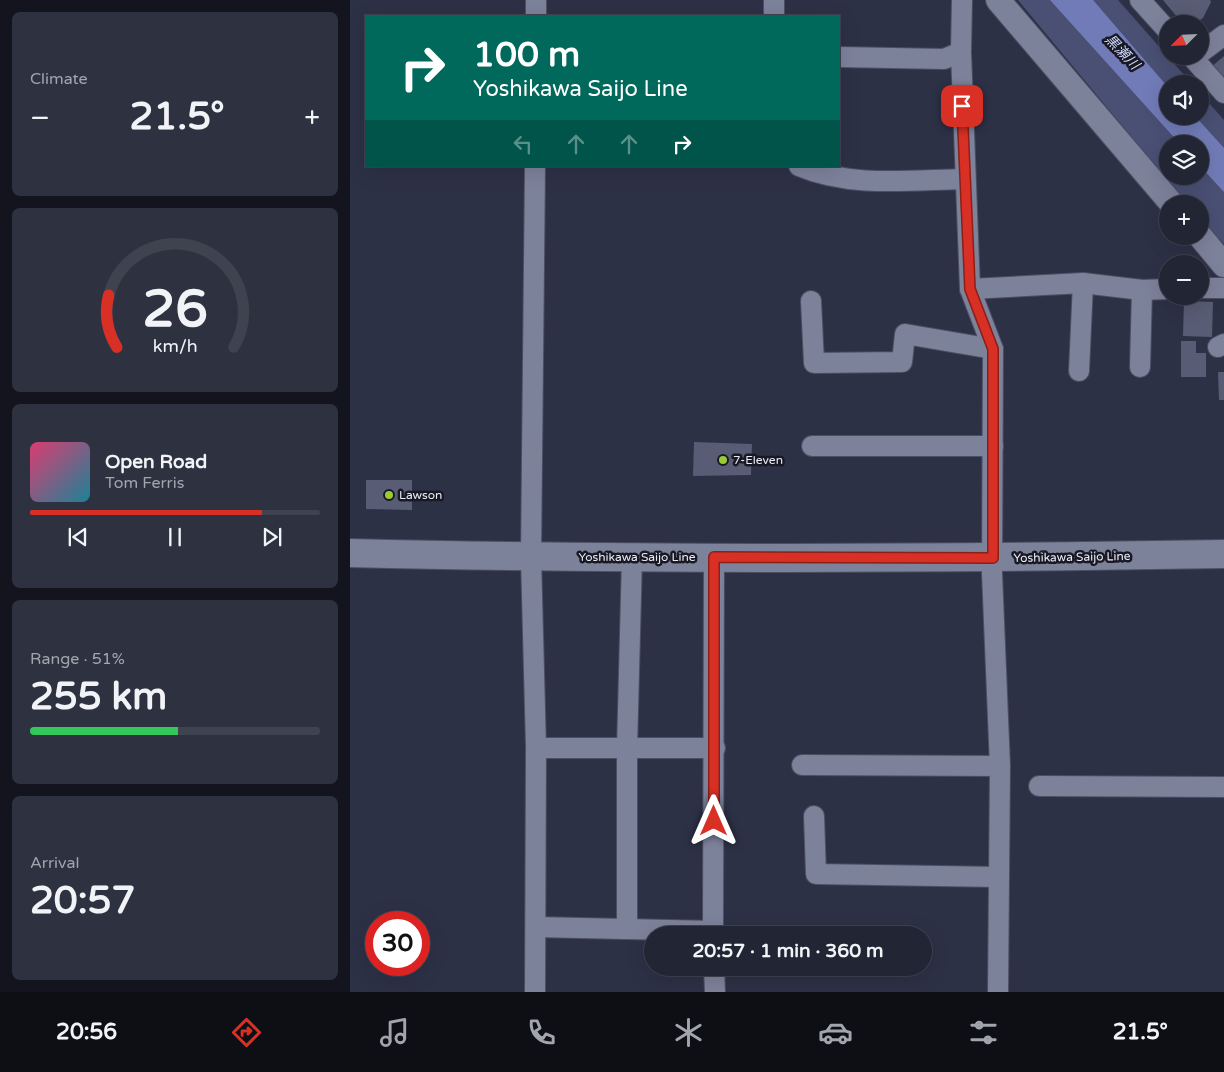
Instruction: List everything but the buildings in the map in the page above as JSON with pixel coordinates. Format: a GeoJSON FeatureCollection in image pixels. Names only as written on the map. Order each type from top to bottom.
{"type":"FeatureCollection","features":[{"type":"Feature","properties":{"kind":"main road","name":"Yoshikawa Saijo Line"},"geometry":{"type":"LineString","coordinates":[[350,553],[531,557],[993,558],[1224,554]]}},
{"type":"Feature","properties":{"kind":"street"},"geometry":{"type":"LineString","coordinates":[[536,0],[536,15]]}},
{"type":"Feature","properties":{"kind":"street"},"geometry":{"type":"LineString","coordinates":[[774,0],[774,15]]}},
{"type":"Feature","properties":{"kind":"street"},"geometry":{"type":"LineString","coordinates":[[962,0],[961,52],[964,178],[970,289],[993,349],[993,558],[1000,766],[998,992]]}},
{"type":"Feature","properties":{"kind":"street"},"geometry":{"type":"LineString","coordinates":[[998,0],[1164,195]]}},
{"type":"Feature","properties":{"kind":"street"},"geometry":{"type":"LineString","coordinates":[[1140,0],[1159,20]]}},
{"type":"Feature","properties":{"kind":"street"},"geometry":{"type":"LineString","coordinates":[[1209,46],[1224,35]]}},
{"type":"Feature","properties":{"kind":"street"},"geometry":{"type":"LineString","coordinates":[[840,57],[944,60],[961,52]]}},
{"type":"Feature","properties":{"kind":"street"},"geometry":{"type":"LineString","coordinates":[[1202,65],[1224,93]]}},
{"type":"Feature","properties":{"kind":"street"},"geometry":{"type":"LineString","coordinates":[[535,167],[531,557],[536,748],[535,992]]}},
{"type":"Feature","properties":{"kind":"street"},"geometry":{"type":"LineString","coordinates":[[801,167],[815,173],[861,180],[964,178]]}},
{"type":"Feature","properties":{"kind":"street"},"geometry":{"type":"LineString","coordinates":[[1208,245],[1224,264]]}},
{"type":"Feature","properties":{"kind":"street"},"geometry":{"type":"LineString","coordinates":[[970,289],[1083,283],[1142,290],[1159,289]]}},
{"type":"Feature","properties":{"kind":"street"},"geometry":{"type":"LineString","coordinates":[[1079,371],[1083,283]]}},
{"type":"Feature","properties":{"kind":"street"},"geometry":{"type":"LineString","coordinates":[[1209,288],[1224,288]]}},
{"type":"Feature","properties":{"kind":"street"},"geometry":{"type":"LineString","coordinates":[[1140,367],[1142,290]]}},
{"type":"Feature","properties":{"kind":"street"},"geometry":{"type":"LineString","coordinates":[[811,301],[814,363],[902,362],[905,334],[993,349]]}},
{"type":"Feature","properties":{"kind":"street"},"geometry":{"type":"LineString","coordinates":[[812,446],[992,446]]}},
{"type":"Feature","properties":{"kind":"street"},"geometry":{"type":"LineString","coordinates":[[627,929],[627,749],[632,557]]}},
{"type":"Feature","properties":{"kind":"street"},"geometry":{"type":"LineString","coordinates":[[713,926],[714,557]]}},
{"type":"Feature","properties":{"kind":"street"},"geometry":{"type":"LineString","coordinates":[[536,748],[715,748]]}},
{"type":"Feature","properties":{"kind":"street"},"geometry":{"type":"LineString","coordinates":[[802,766],[1000,766]]}},
{"type":"Feature","properties":{"kind":"street"},"geometry":{"type":"LineString","coordinates":[[1039,786],[1224,787]]}},
{"type":"Feature","properties":{"kind":"street"},"geometry":{"type":"LineString","coordinates":[[814,816],[816,874],[999,878]]}},
{"type":"Feature","properties":{"kind":"street"},"geometry":{"type":"LineString","coordinates":[[536,927],[644,930]]}},
{"type":"Feature","properties":{"kind":"street"},"geometry":{"type":"LineString","coordinates":[[714,976],[714,992]]}},
{"type":"Feature","properties":{"kind":"shaded area"},"geometry":{"type":"Polygon","coordinates":[[[1018,0],[1118,0],[1159,47],[1159,65],[1175,65],[1184,75],[1159,75],[1159,125],[1209,125],[1209,103],[1224,120],[1224,244],[1209,228],[1209,195],[1180,195],[1171,185],[1209,185],[1209,135],[1159,135],[1159,170],[1018,0]]]}},
{"type":"Feature","properties":{"kind":"water","name":"黒瀬川"},"geometry":{"type":"Polygon","coordinates":[[[1050,0],[1093,0],[1159,77],[1159,121],[1050,0]]]}},
{"type":"Feature","properties":{"kind":"water"},"geometry":{"type":"Polygon","coordinates":[[[1163,125],[1203,125],[1224,148],[1224,192],[1209,176],[1209,135],[1172,135],[1163,125]]]}},
{"type":"Feature","properties":{"kind":"place","name":"7-Eleven"},"geometry":{"type":"Point","coordinates":[723,460]}},
{"type":"Feature","properties":{"kind":"place","name":"Lawson"},"geometry":{"type":"Point","coordinates":[389,495]}},
{"type":"Feature","properties":{"kind":"route"},"geometry":{"type":"LineString","coordinates":[[714,821],[714,557],[993,558],[993,349],[970,289],[962,106]]}}]}
